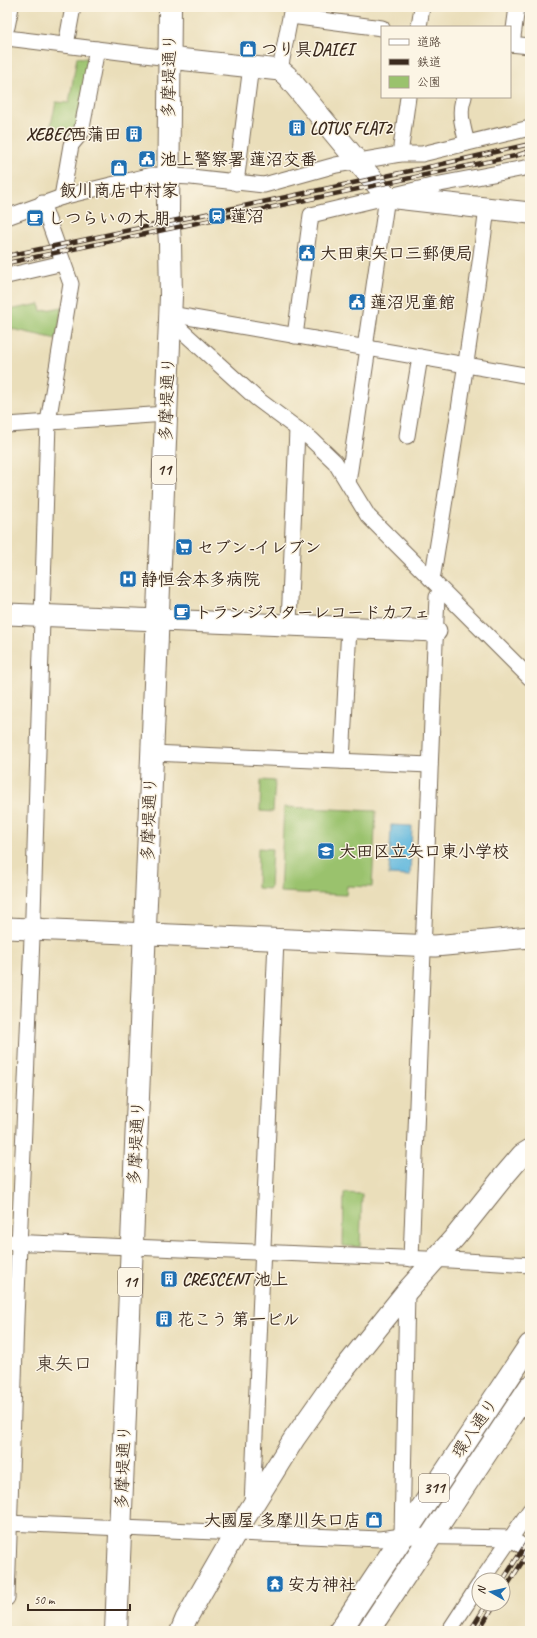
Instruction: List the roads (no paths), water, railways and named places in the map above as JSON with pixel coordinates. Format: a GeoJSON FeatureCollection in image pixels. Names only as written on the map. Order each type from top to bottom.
{"type":"FeatureCollection","features":[{"type":"Feature","properties":{"kind":"main road","name":"多摩堤通り"},"geometry":{"type":"LineString","coordinates":[[116,1631],[170,317],[171,261],[168,214],[168,176],[170,7]]}},
{"type":"Feature","properties":{"kind":"main road","name":"環八通り"},"geometry":{"type":"LineString","coordinates":[[340,1631],[530,1345]]}},
{"type":"Feature","properties":{"kind":"main road","name":"環八通り"},"geometry":{"type":"LineString","coordinates":[[368,1631],[528,1393]]}},
{"type":"Feature","properties":{"kind":"street"},"geometry":{"type":"LineString","coordinates":[[7,27],[11,7]]}},
{"type":"Feature","properties":{"kind":"street"},"geometry":{"type":"LineString","coordinates":[[66,45],[73,7]]}},
{"type":"Feature","properties":{"kind":"street"},"geometry":{"type":"LineString","coordinates":[[419,26],[422,7]]}},
{"type":"Feature","properties":{"kind":"street"},"geometry":{"type":"LineString","coordinates":[[517,7],[511,44],[530,46]]}},
{"type":"Feature","properties":{"kind":"street"},"geometry":{"type":"LineString","coordinates":[[280,70],[291,12],[381,28]]}},
{"type":"Feature","properties":{"kind":"street"},"geometry":{"type":"LineString","coordinates":[[7,38],[280,70],[287,76],[387,197],[530,213]]}},
{"type":"Feature","properties":{"kind":"street"},"geometry":{"type":"LineString","coordinates":[[62,197],[71,145],[82,133],[97,49]]}},
{"type":"Feature","properties":{"kind":"street"},"geometry":{"type":"LineString","coordinates":[[236,183],[251,66]]}},
{"type":"Feature","properties":{"kind":"street"},"geometry":{"type":"LineString","coordinates":[[400,154],[408,98]]}},
{"type":"Feature","properties":{"kind":"street"},"geometry":{"type":"LineString","coordinates":[[464,98],[461,104],[461,121],[467,143]]}},
{"type":"Feature","properties":{"kind":"street"},"geometry":{"type":"LineString","coordinates":[[7,217],[62,197],[152,175],[264,186],[336,165],[400,154],[422,154],[530,128]]}},
{"type":"Feature","properties":{"kind":"street"},"geometry":{"type":"LineString","coordinates":[[295,336],[311,215],[440,184],[530,167]]}},
{"type":"Feature","properties":{"kind":"street"},"geometry":{"type":"LineString","coordinates":[[348,483],[368,348],[366,341],[387,197]]}},
{"type":"Feature","properties":{"kind":"street"},"geometry":{"type":"LineString","coordinates":[[7,1598],[13,1243],[32,929],[48,422],[71,284],[42,203]]}},
{"type":"Feature","properties":{"kind":"street"},"geometry":{"type":"LineString","coordinates":[[430,578],[433,574],[466,365],[487,208]]}},
{"type":"Feature","properties":{"kind":"street"},"geometry":{"type":"LineString","coordinates":[[7,276],[63,263]]}},
{"type":"Feature","properties":{"kind":"street"},"geometry":{"type":"LineString","coordinates":[[170,317],[295,336],[530,376]]}},
{"type":"Feature","properties":{"kind":"street"},"geometry":{"type":"LineString","coordinates":[[170,317],[256,398],[311,439],[335,462],[368,516],[530,678]]}},
{"type":"Feature","properties":{"kind":"street"},"geometry":{"type":"LineString","coordinates":[[407,436],[420,357]]}},
{"type":"Feature","properties":{"kind":"street"},"geometry":{"type":"LineString","coordinates":[[7,425],[166,414]]}},
{"type":"Feature","properties":{"kind":"street"},"geometry":{"type":"LineString","coordinates":[[289,624],[297,429]]}},
{"type":"Feature","properties":{"kind":"street"},"geometry":{"type":"LineString","coordinates":[[411,1259],[437,597],[441,590]]}},
{"type":"Feature","properties":{"kind":"street"},"geometry":{"type":"LineString","coordinates":[[7,614],[436,631]]}},
{"type":"Feature","properties":{"kind":"street"},"geometry":{"type":"LineString","coordinates":[[342,761],[349,627]]}},
{"type":"Feature","properties":{"kind":"street"},"geometry":{"type":"LineString","coordinates":[[152,753],[430,765]]}},
{"type":"Feature","properties":{"kind":"street"},"geometry":{"type":"LineString","coordinates":[[7,928],[435,946],[530,937]]}},
{"type":"Feature","properties":{"kind":"street"},"geometry":{"type":"LineString","coordinates":[[252,1507],[276,940]]}},
{"type":"Feature","properties":{"kind":"street"},"geometry":{"type":"LineString","coordinates":[[181,1631],[186,1619],[236,1532],[294,1439],[334,1382],[407,1291],[456,1236],[518,1160],[530,1150]]}},
{"type":"Feature","properties":{"kind":"street"},"geometry":{"type":"LineString","coordinates":[[13,1243],[530,1264]]}},
{"type":"Feature","properties":{"kind":"street"},"geometry":{"type":"LineString","coordinates":[[402,1536],[407,1291]]}},
{"type":"Feature","properties":{"kind":"street"},"geometry":{"type":"LineString","coordinates":[[487,1572],[530,1510]]}},
{"type":"Feature","properties":{"kind":"street"},"geometry":{"type":"LineString","coordinates":[[8,1523],[380,1539],[402,1536],[510,1538],[530,1551]]}},
{"type":"Feature","properties":{"kind":"street"},"geometry":{"type":"LineString","coordinates":[[449,1631],[471,1597]]}},
{"type":"Feature","properties":{"kind":"water"},"geometry":{"type":"Polygon","coordinates":[[[391,825],[412,826],[410,876],[389,875],[391,825]]]}},
{"type":"Feature","properties":{"kind":"railway"},"geometry":{"type":"LineString","coordinates":[[7,256],[438,165],[530,144]]}},
{"type":"Feature","properties":{"kind":"railway"},"geometry":{"type":"LineString","coordinates":[[7,263],[515,156],[530,151]]}},
{"type":"Feature","properties":{"kind":"railway"},"geometry":{"type":"LineString","coordinates":[[508,1572],[530,1538]]}},
{"type":"Feature","properties":{"kind":"railway"},"geometry":{"type":"LineString","coordinates":[[511,1580],[530,1550]]}},
{"type":"Feature","properties":{"kind":"railway"},"geometry":{"type":"LineString","coordinates":[[470,1631],[482,1612]]}},
{"type":"Feature","properties":{"kind":"railway"},"geometry":{"type":"LineString","coordinates":[[478,1631],[490,1612]]}},
{"type":"Feature","properties":{"kind":"place","name":"つり具DAIEI"},"geometry":{"type":"Point","coordinates":[248,49]}},
{"type":"Feature","properties":{"kind":"place","name":"LOTUS FLAT2"},"geometry":{"type":"Point","coordinates":[297,128]}},
{"type":"Feature","properties":{"kind":"place","name":"XEBEC西蒲田"},"geometry":{"type":"Point","coordinates":[134,134]}},
{"type":"Feature","properties":{"kind":"place","name":"池上警察署 蓮沼交番"},"geometry":{"type":"Point","coordinates":[147,159]}},
{"type":"Feature","properties":{"kind":"place","name":"飯川商店中村家"},"geometry":{"type":"Point","coordinates":[119,168]}},
{"type":"Feature","properties":{"kind":"place","name":"蓮沼"},"geometry":{"type":"Point","coordinates":[217,216]}},
{"type":"Feature","properties":{"kind":"place","name":"しつらいの木 朋"},"geometry":{"type":"Point","coordinates":[35,218]}},
{"type":"Feature","properties":{"kind":"place","name":"大田東矢口三郵便局"},"geometry":{"type":"Point","coordinates":[307,253]}},
{"type":"Feature","properties":{"kind":"place","name":"蓮沼児童館"},"geometry":{"type":"Point","coordinates":[357,302]}},
{"type":"Feature","properties":{"kind":"place","name":"セブン-イレブン"},"geometry":{"type":"Point","coordinates":[184,547]}},
{"type":"Feature","properties":{"kind":"place","name":"静恒会本多病院"},"geometry":{"type":"Point","coordinates":[128,579]}},
{"type":"Feature","properties":{"kind":"place","name":"トランジスターレコードカフェ"},"geometry":{"type":"Point","coordinates":[182,612]}},
{"type":"Feature","properties":{"kind":"place","name":"大田区立矢口東小学校"},"geometry":{"type":"Point","coordinates":[326,851]}},
{"type":"Feature","properties":{"kind":"place","name":"CRESCENT 池上"},"geometry":{"type":"Point","coordinates":[169,1279]}},
{"type":"Feature","properties":{"kind":"place","name":"花こう 第一ビル"},"geometry":{"type":"Point","coordinates":[164,1319]}},
{"type":"Feature","properties":{"kind":"place","name":"大國屋 多摩川矢口店"},"geometry":{"type":"Point","coordinates":[374,1520]}},
{"type":"Feature","properties":{"kind":"place","name":"安方神社"},"geometry":{"type":"Point","coordinates":[275,1584]}},
{"type":"Feature","properties":{"kind":"district","name":"東矢口"},"geometry":{"type":"Point","coordinates":[64,1364]}}]}
